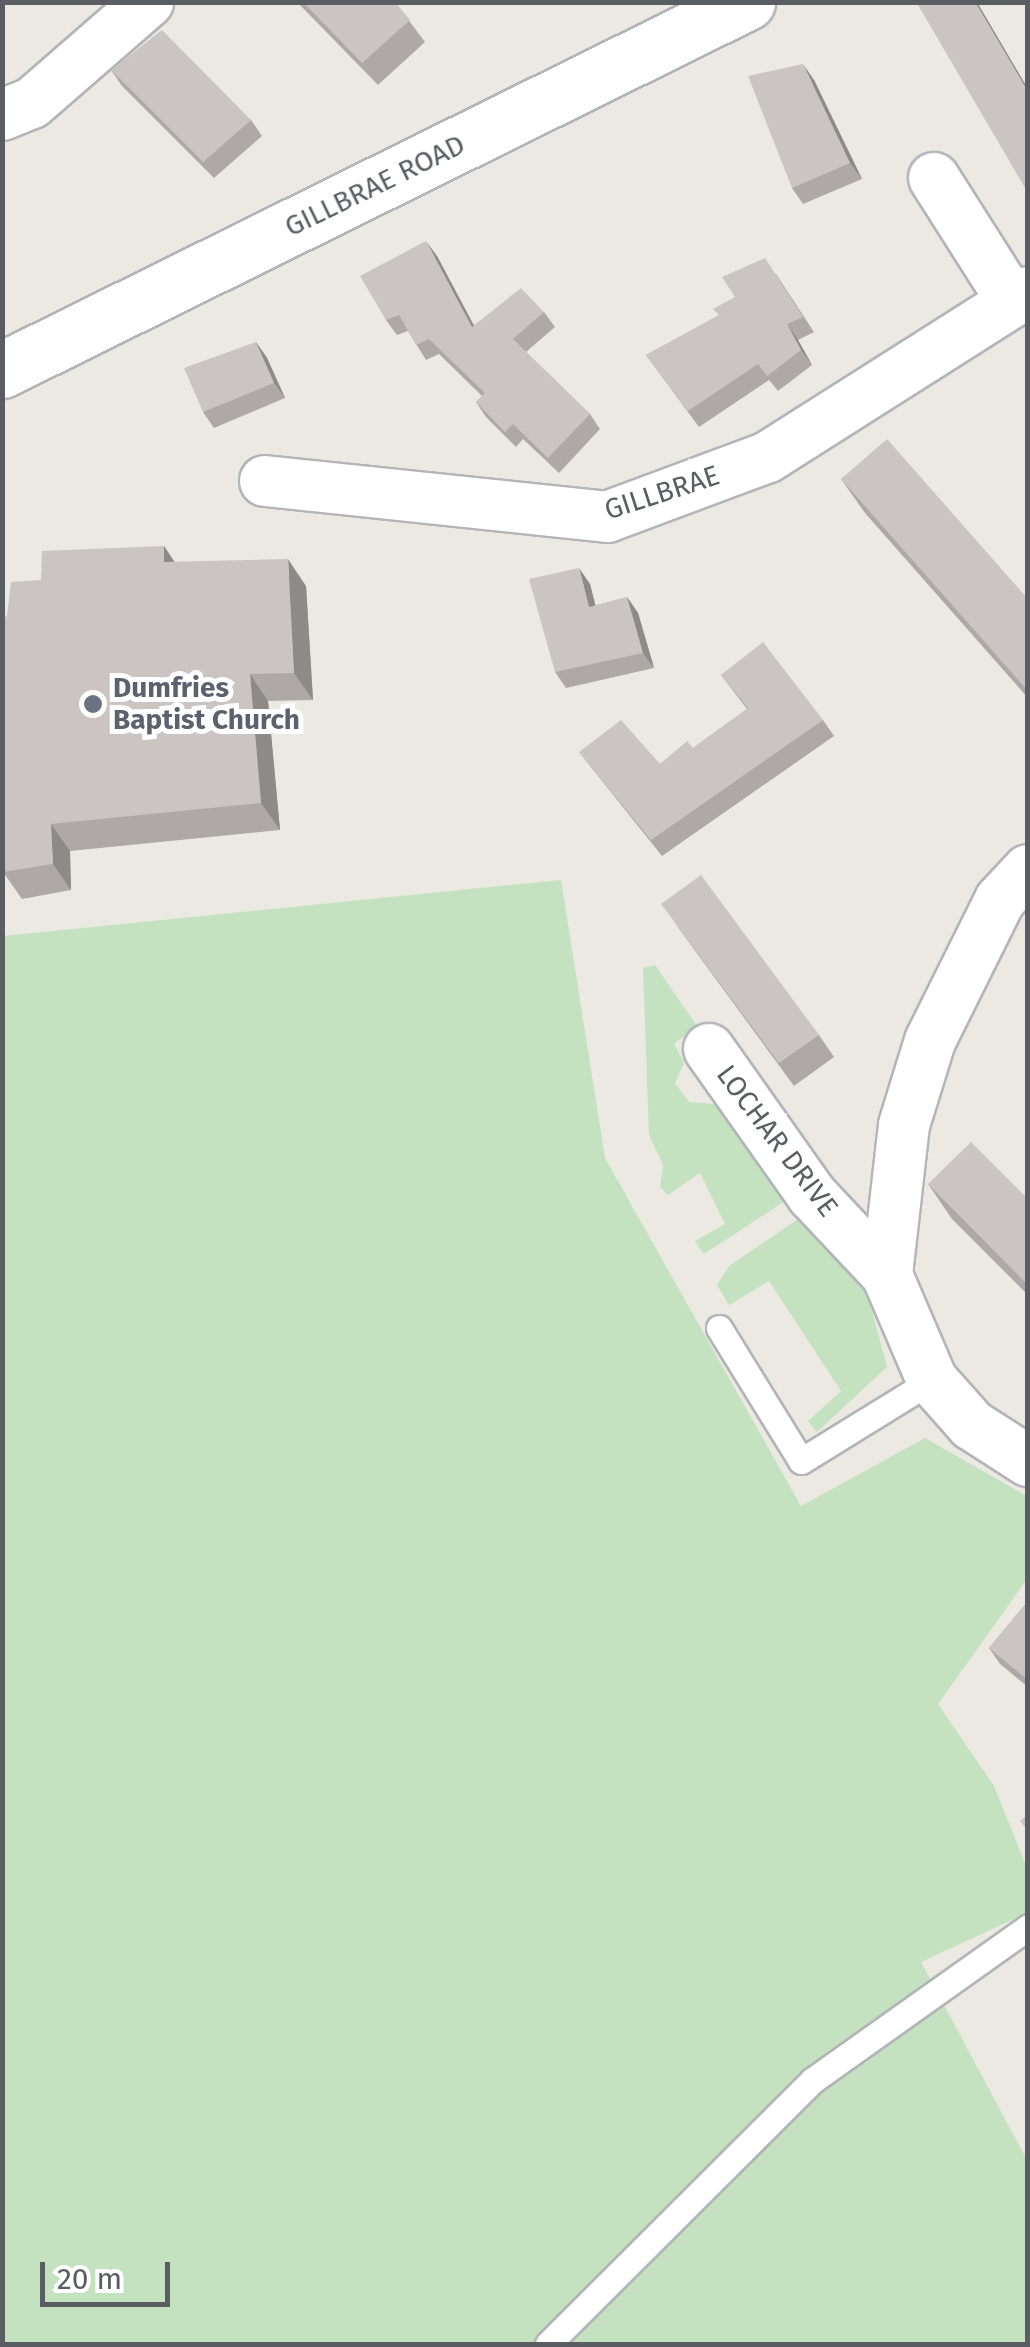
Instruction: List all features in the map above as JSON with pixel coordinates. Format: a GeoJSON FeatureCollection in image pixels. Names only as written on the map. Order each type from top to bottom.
{"type":"FeatureCollection","features":[{"type":"Feature","properties":{"kind":"street"},"geometry":{"type":"LineString","coordinates":[[2,115],[32,102],[148,2]]}},
{"type":"Feature","properties":{"kind":"street","name":"GILLBRAE ROAD"},"geometry":{"type":"LineString","coordinates":[[2,370],[747,2]]}},
{"type":"Feature","properties":{"kind":"street","name":"GILLBRAE"},"geometry":{"type":"LineString","coordinates":[[265,481],[607,517],[768,457],[1020,296],[934,178]]}},
{"type":"Feature","properties":{"kind":"street"},"geometry":{"type":"LineString","coordinates":[[1028,870],[1000,900],[930,1041],[904,1124],[887,1274],[932,1380],[972,1426],[1028,1461]]}},
{"type":"Feature","properties":{"kind":"street","name":"LOCHAR DRIVE"},"geometry":{"type":"LineString","coordinates":[[709,1049],[812,1195],[887,1274]]}},
{"type":"Feature","properties":{"kind":"lane"},"geometry":{"type":"LineString","coordinates":[[718,1328],[801,1461],[932,1380]]}},
{"type":"Feature","properties":{"kind":"lane"},"geometry":{"type":"LineString","coordinates":[[548,2344],[813,2080],[1028,1927]]}},
{"type":"Feature","properties":{"kind":"green space"},"geometry":{"type":"Polygon","coordinates":[[[561,880],[605,1158],[801,1506],[925,1438],[1027,1496],[1027,1579],[938,1704],[994,1786],[1027,1868],[1027,1913],[921,1962],[1027,2160],[1027,2344],[3,2344],[3,936],[561,880]]]}},
{"type":"Feature","properties":{"kind":"green space"},"geometry":{"type":"Polygon","coordinates":[[[655,965],[697,1026],[674,1044],[684,1063],[675,1083],[689,1102],[716,1104],[788,1199],[704,1254],[695,1241],[725,1224],[700,1173],[668,1195],[660,1187],[663,1165],[649,1135],[643,968],[655,965]]]}},
{"type":"Feature","properties":{"kind":"green space"},"geometry":{"type":"Polygon","coordinates":[[[804,1215],[861,1269],[887,1367],[817,1432],[808,1421],[841,1391],[769,1281],[729,1305],[717,1285],[729,1266],[804,1215]]]}},
{"type":"Feature","properties":{"kind":"building"},"geometry":{"type":"Polygon","coordinates":[[[303,2],[395,2],[410,20],[362,63],[303,2]]]}},
{"type":"Feature","properties":{"kind":"building"},"geometry":{"type":"Polygon","coordinates":[[[975,2],[1028,92],[1028,193],[918,5],[975,2]]]}},
{"type":"Feature","properties":{"kind":"building"},"geometry":{"type":"Polygon","coordinates":[[[162,30],[251,120],[203,162],[111,70],[162,30]]]}},
{"type":"Feature","properties":{"kind":"building"},"geometry":{"type":"Polygon","coordinates":[[[803,64],[850,163],[792,188],[748,76],[803,64]]]}},
{"type":"Feature","properties":{"kind":"building"},"geometry":{"type":"Polygon","coordinates":[[[426,241],[472,327],[521,288],[544,312],[513,339],[590,414],[548,458],[513,424],[505,432],[476,402],[485,393],[429,339],[416,345],[399,315],[386,320],[360,276],[426,241]]]}},
{"type":"Feature","properties":{"kind":"building"},"geometry":{"type":"Polygon","coordinates":[[[765,258],[803,317],[787,324],[801,350],[767,376],[758,364],[688,411],[646,355],[719,315],[713,309],[735,297],[722,277],[765,258]]]}},
{"type":"Feature","properties":{"kind":"building"},"geometry":{"type":"Polygon","coordinates":[[[256,342],[274,383],[203,412],[184,368],[256,342]]]}},
{"type":"Feature","properties":{"kind":"building"},"geometry":{"type":"Polygon","coordinates":[[[887,439],[1028,599],[1028,691],[841,479],[887,439]]]}},
{"type":"Feature","properties":{"kind":"building","name":"Dumfries Baptist Church"},"geometry":{"type":"Polygon","coordinates":[[[164,546],[164,562],[288,559],[294,673],[250,674],[261,803],[51,824],[53,864],[3,872],[2,618],[7,616],[11,582],[41,580],[42,551],[164,546]]]}},
{"type":"Feature","properties":{"kind":"building"},"geometry":{"type":"Polygon","coordinates":[[[579,568],[589,607],[627,597],[643,653],[555,672],[529,579],[579,568]]]}},
{"type":"Feature","properties":{"kind":"building"},"geometry":{"type":"Polygon","coordinates":[[[763,642],[823,720],[651,840],[579,752],[621,720],[660,764],[687,741],[693,748],[748,708],[721,675],[763,642]]]}},
{"type":"Feature","properties":{"kind":"building"},"geometry":{"type":"Polygon","coordinates":[[[701,875],[819,1035],[779,1063],[661,904],[701,875]]]}},
{"type":"Feature","properties":{"kind":"building"},"geometry":{"type":"Polygon","coordinates":[[[971,1142],[1028,1199],[1028,1285],[928,1184],[971,1142]]]}},
{"type":"Feature","properties":{"kind":"building"},"geometry":{"type":"Polygon","coordinates":[[[1028,1601],[1028,1680],[989,1648],[1028,1601]]]}},
{"type":"Feature","properties":{"kind":"building"},"geometry":{"type":"Polygon","coordinates":[[[1028,1814],[1028,1831],[1020,1821],[1028,1814]]]}},
{"type":"Feature","properties":{"kind":"place","name":"Dumfries Baptist Church"},"geometry":{"type":"Point","coordinates":[93,704]}}]}
